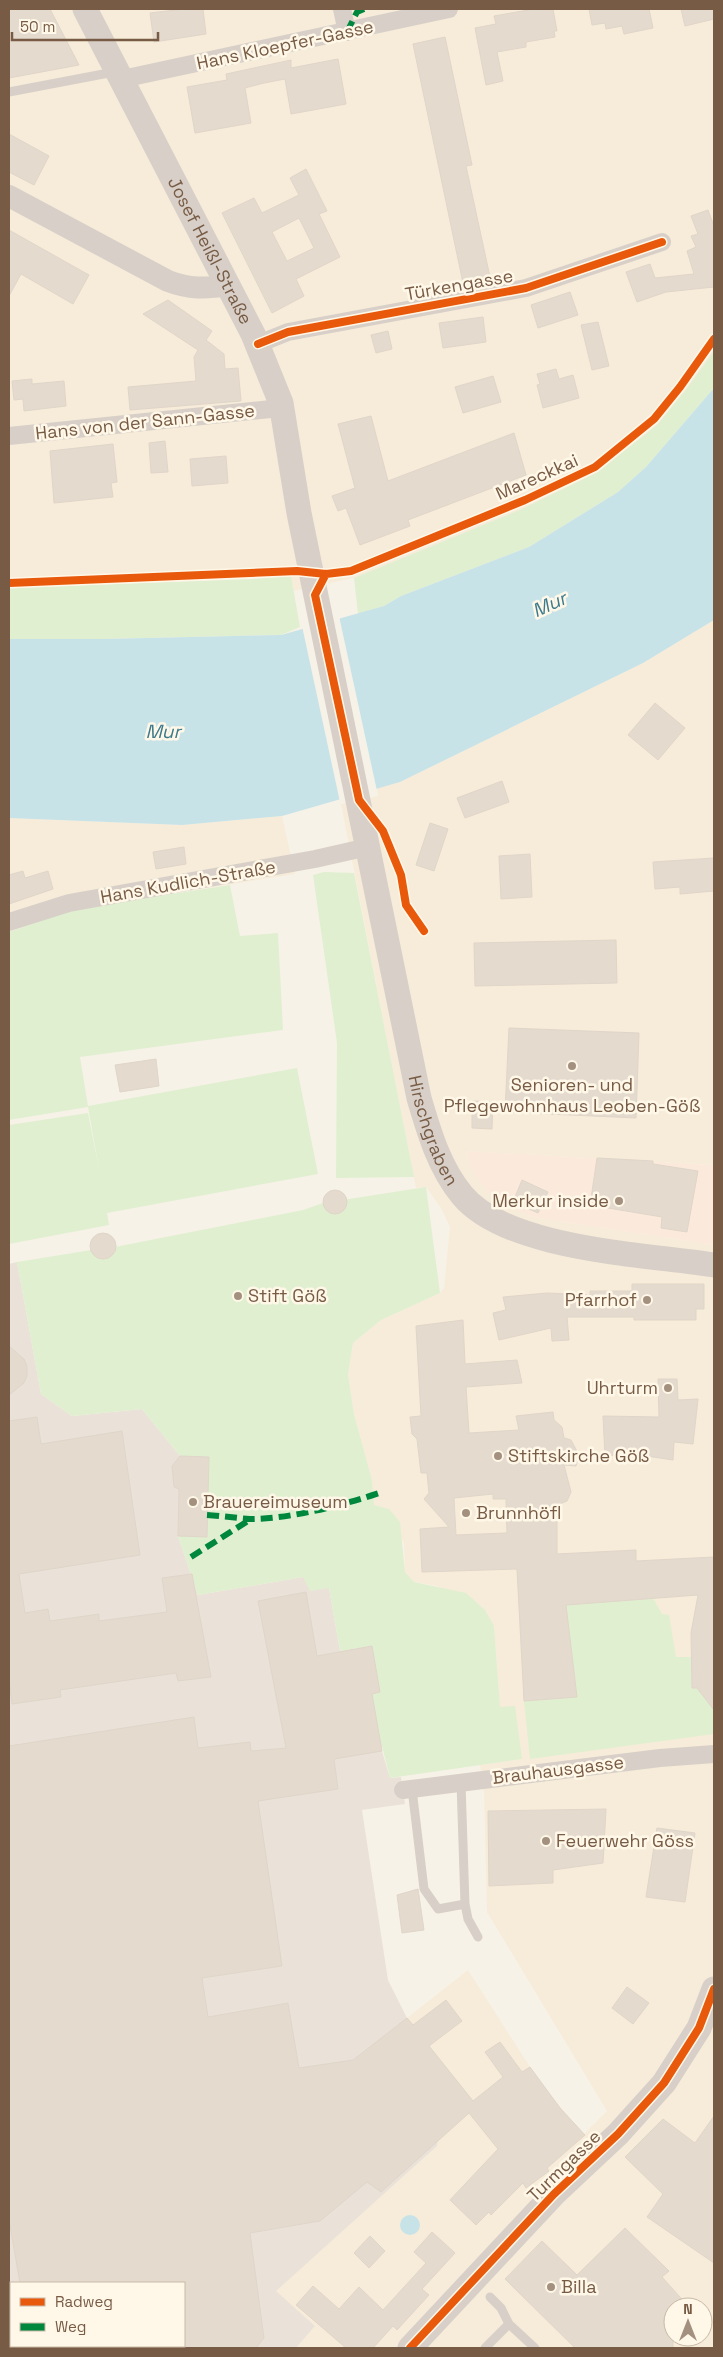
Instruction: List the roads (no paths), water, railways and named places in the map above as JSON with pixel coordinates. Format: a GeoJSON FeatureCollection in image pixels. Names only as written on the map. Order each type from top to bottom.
{"type":"FeatureCollection","features":[{"type":"Feature","properties":{"kind":"main road","name":"Josef Heißl-Straße"},"geometry":{"type":"LineString","coordinates":[[85,9],[228,285],[267,366],[281,408],[297,503],[321,585],[359,800]]}},
{"type":"Feature","properties":{"kind":"main road","name":"Hirschgraben"},"geometry":{"type":"LineString","coordinates":[[359,800],[419,1098],[436,1149],[447,1174],[463,1196],[489,1218],[531,1236],[575,1245],[714,1265]]}},
{"type":"Feature","properties":{"kind":"main road","name":"Turmgasse"},"geometry":{"type":"LineString","coordinates":[[410,2348],[554,2194],[618,2134],[664,2083],[699,2028],[714,1989]]}},
{"type":"Feature","properties":{"kind":"street"},"geometry":{"type":"LineString","coordinates":[[342,9],[347,32]]}},
{"type":"Feature","properties":{"kind":"street","name":"Hans Kloepfer-Gasse"},"geometry":{"type":"LineString","coordinates":[[120,75],[347,32],[449,9]]}},
{"type":"Feature","properties":{"kind":"street"},"geometry":{"type":"LineString","coordinates":[[9,196],[168,281],[186,288],[228,285]]}},
{"type":"Feature","properties":{"kind":"street","name":"Türkengasse"},"geometry":{"type":"LineString","coordinates":[[258,344],[288,332],[526,288],[662,242]]}},
{"type":"Feature","properties":{"kind":"street","name":"Hans von der Sann-Gasse"},"geometry":{"type":"LineString","coordinates":[[9,436],[281,408]]}},
{"type":"Feature","properties":{"kind":"street","name":"Hans Kudlich-Straße"},"geometry":{"type":"LineString","coordinates":[[9,922],[69,903],[315,859],[368,847]]}},
{"type":"Feature","properties":{"kind":"street","name":"Brauhausgasse"},"geometry":{"type":"LineString","coordinates":[[407,1790],[660,1758],[714,1754]]}},
{"type":"Feature","properties":{"kind":"lane","name":"Hans Kloepfer-Gasse"},"geometry":{"type":"LineString","coordinates":[[9,92],[120,75]]}},
{"type":"Feature","properties":{"kind":"lane","name":"Mareckkai"},"geometry":{"type":"LineString","coordinates":[[321,585],[525,500],[595,467],[654,419],[680,387],[714,339]]}},
{"type":"Feature","properties":{"kind":"lane"},"geometry":{"type":"LineString","coordinates":[[461,1783],[465,1904],[468,1919],[478,1937]]}},
{"type":"Feature","properties":{"kind":"lane"},"geometry":{"type":"LineString","coordinates":[[407,1790],[424,1889],[438,1909],[465,1904]]}},
{"type":"Feature","properties":{"kind":"lane"},"geometry":{"type":"LineString","coordinates":[[490,2297],[501,2308],[509,2324],[535,2348]]}},
{"type":"Feature","properties":{"kind":"lane"},"geometry":{"type":"LineString","coordinates":[[485,2348],[509,2324]]}},
{"type":"Feature","properties":{"kind":"water","name":"Mur"},"geometry":{"type":"Polygon","coordinates":[[[714,388],[714,620],[643,663],[400,782],[282,816],[182,825],[9,818],[9,639],[281,635],[384,606],[401,596],[529,547],[618,492],[646,467],[714,388]]]}},
{"type":"Feature","properties":{"kind":"water"},"geometry":{"type":"Polygon","coordinates":[[[406,2215],[414,2215],[420,2221],[420,2229],[414,2235],[406,2235],[400,2229],[400,2221],[406,2215]]]}},
{"type":"Feature","properties":{"kind":"place","name":"Senioren- und Pflegewohnhaus Leoben-Göß"},"geometry":{"type":"Point","coordinates":[572,1066]}},
{"type":"Feature","properties":{"kind":"place","name":"Merkur inside"},"geometry":{"type":"Point","coordinates":[619,1201]}},
{"type":"Feature","properties":{"kind":"place","name":"Stift Göß"},"geometry":{"type":"Point","coordinates":[238,1296]}},
{"type":"Feature","properties":{"kind":"place","name":"Pfarrhof"},"geometry":{"type":"Point","coordinates":[647,1300]}},
{"type":"Feature","properties":{"kind":"place","name":"Uhrturm"},"geometry":{"type":"Point","coordinates":[668,1388]}},
{"type":"Feature","properties":{"kind":"place","name":"Stiftskirche Göß"},"geometry":{"type":"Point","coordinates":[498,1456]}},
{"type":"Feature","properties":{"kind":"place","name":"Brauereimuseum"},"geometry":{"type":"Point","coordinates":[193,1502]}},
{"type":"Feature","properties":{"kind":"place","name":"Brunnhöfl"},"geometry":{"type":"Point","coordinates":[466,1513]}},
{"type":"Feature","properties":{"kind":"place","name":"Feuerwehr Göss"},"geometry":{"type":"Point","coordinates":[546,1841]}},
{"type":"Feature","properties":{"kind":"place","name":"Billa"},"geometry":{"type":"Point","coordinates":[551,2287]}}]}
